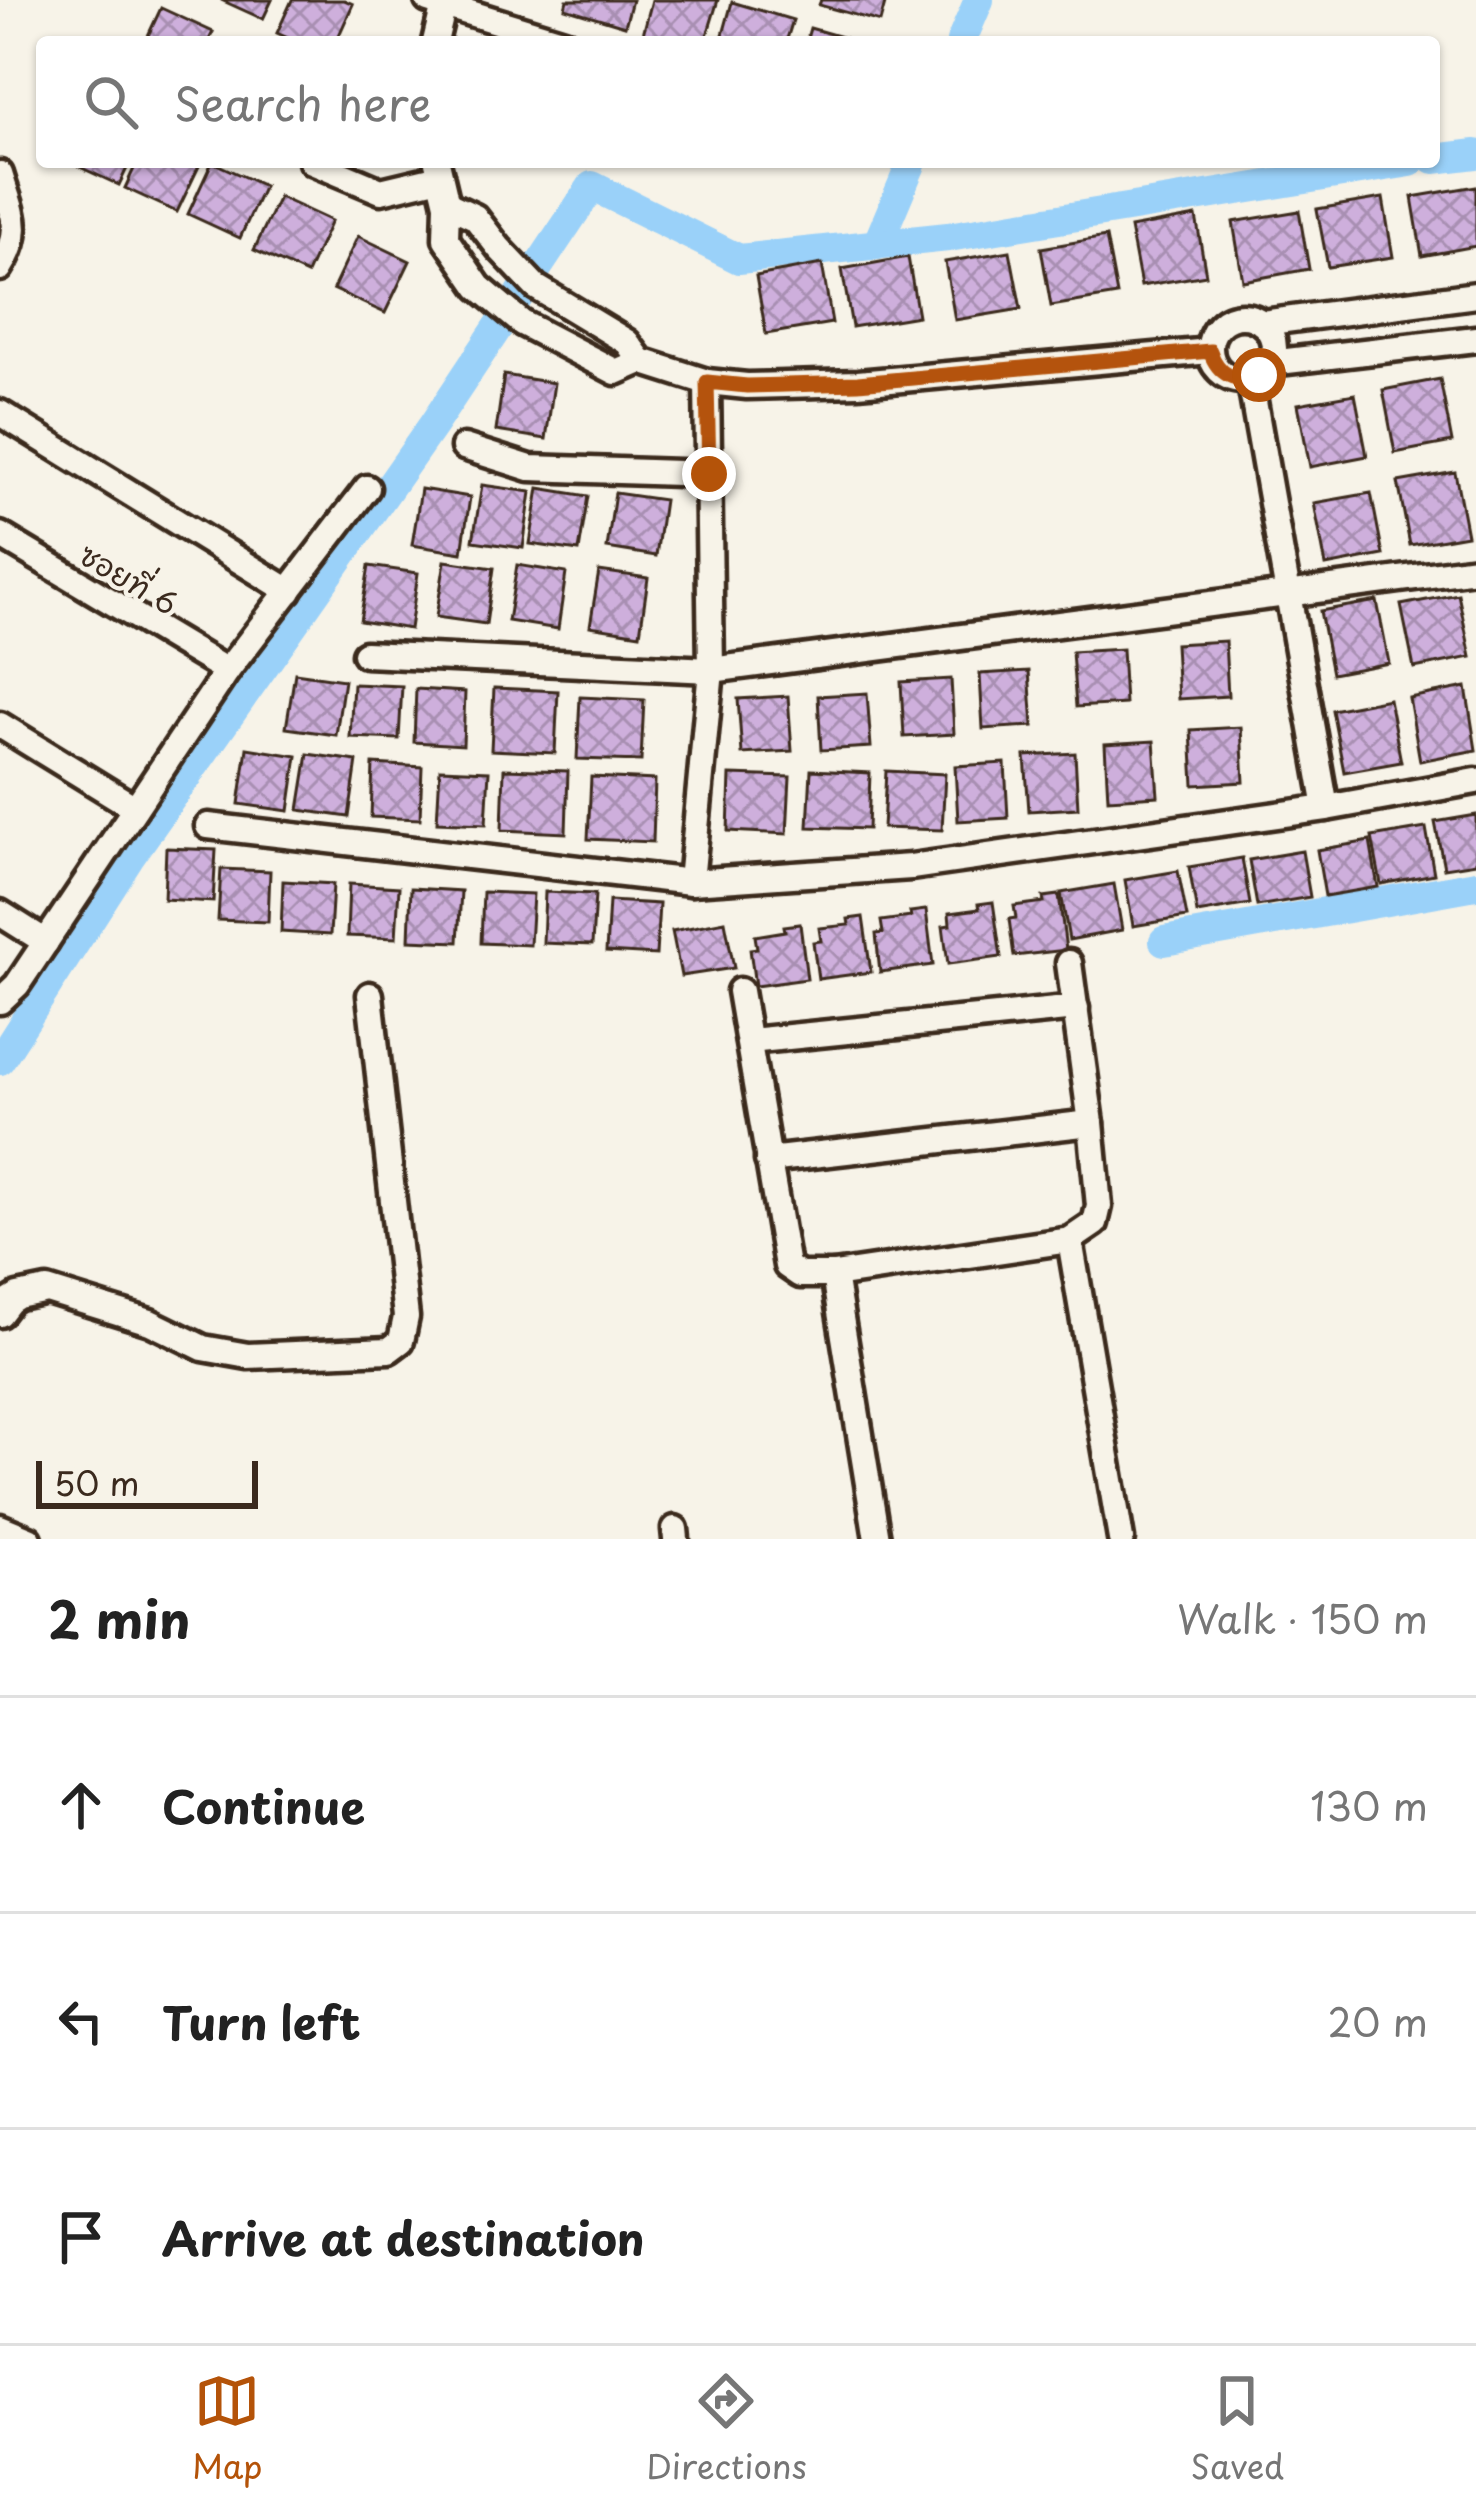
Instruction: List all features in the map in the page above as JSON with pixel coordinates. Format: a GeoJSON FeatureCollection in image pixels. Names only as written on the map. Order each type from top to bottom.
{"type":"FeatureCollection","features":[{"type":"Feature","properties":{"kind":"street"},"geometry":{"type":"LineString","coordinates":[[436,36],[439,2],[545,36]]}},
{"type":"Feature","properties":{"kind":"street"},"geometry":{"type":"LineString","coordinates":[[326,168],[381,191],[438,170],[447,204],[446,239],[479,287],[522,323],[616,372],[641,362]]}},
{"type":"Feature","properties":{"kind":"street"},"geometry":{"type":"LineString","coordinates":[[0,174],[16,237],[0,268]]}},
{"type":"Feature","properties":{"kind":"street"},"geometry":{"type":"LineString","coordinates":[[447,204],[475,217],[536,287],[626,342],[641,362],[707,382],[747,386],[858,383],[1210,351]]}},
{"type":"Feature","properties":{"kind":"street"},"geometry":{"type":"LineString","coordinates":[[1262,323],[1274,350],[1259,375],[1240,380],[1220,371],[1210,351],[1222,322],[1243,316],[1262,323],[1476,295]]}},
{"type":"Feature","properties":{"kind":"street"},"geometry":{"type":"LineString","coordinates":[[1270,362],[1476,339]]}},
{"type":"Feature","properties":{"kind":"street"},"geometry":{"type":"LineString","coordinates":[[1250,379],[1326,808]]}},
{"type":"Feature","properties":{"kind":"street"},"geometry":{"type":"LineString","coordinates":[[691,882],[711,670],[707,382]]}},
{"type":"Feature","properties":{"kind":"street"},"geometry":{"type":"LineString","coordinates":[[0,412],[289,591]]}},
{"type":"Feature","properties":{"kind":"street"},"geometry":{"type":"LineString","coordinates":[[464,447],[530,468],[709,474]]}},
{"type":"Feature","properties":{"kind":"street"},"geometry":{"type":"LineString","coordinates":[[0,1001],[17,985],[227,671],[367,488]]}},
{"type":"Feature","properties":{"kind":"street","name":"ซอยที่ 6"},"geometry":{"type":"LineString","coordinates":[[0,535],[227,671]]}},
{"type":"Feature","properties":{"kind":"street"},"geometry":{"type":"LineString","coordinates":[[364,654],[711,670],[1476,569]]}},
{"type":"Feature","properties":{"kind":"street"},"geometry":{"type":"LineString","coordinates":[[0,725],[135,808]]}},
{"type":"Feature","properties":{"kind":"street"},"geometry":{"type":"LineString","coordinates":[[208,826],[691,882],[910,867],[1326,808],[1476,781]]}},
{"type":"Feature","properties":{"kind":"street"},"geometry":{"type":"LineString","coordinates":[[0,913],[46,942]]}},
{"type":"Feature","properties":{"kind":"street"},"geometry":{"type":"LineString","coordinates":[[740,992],[787,1266],[800,1275],[834,1275],[1070,1240],[1095,1223],[1099,1206],[1091,1123],[1069,963]]}},
{"type":"Feature","properties":{"kind":"street"},"geometry":{"type":"LineString","coordinates":[[0,1314],[18,1296],[47,1291],[150,1322],[203,1348],[248,1356],[389,1350],[401,1341],[406,1317],[370,995]]}},
{"type":"Feature","properties":{"kind":"street"},"geometry":{"type":"LineString","coordinates":[[749,1041],[1076,1008]]}},
{"type":"Feature","properties":{"kind":"street"},"geometry":{"type":"LineString","coordinates":[[768,1160],[1091,1123]]}},
{"type":"Feature","properties":{"kind":"street"},"geometry":{"type":"LineString","coordinates":[[1070,1240],[1121,1539]]}},
{"type":"Feature","properties":{"kind":"street"},"geometry":{"type":"LineString","coordinates":[[834,1275],[877,1539]]}},
{"type":"Feature","properties":{"kind":"street"},"geometry":{"type":"LineString","coordinates":[[0,1526],[28,1539]]}},
{"type":"Feature","properties":{"kind":"building"},"geometry":{"type":"Polygon","coordinates":[[[221,0],[272,0],[263,19],[221,0]]]}},
{"type":"Feature","properties":{"kind":"building"},"geometry":{"type":"Polygon","coordinates":[[[292,0],[353,4],[339,36],[277,33],[292,0]]]}},
{"type":"Feature","properties":{"kind":"building"},"geometry":{"type":"Polygon","coordinates":[[[567,0],[632,0],[625,26],[565,8],[567,0]]]}},
{"type":"Feature","properties":{"kind":"building"},"geometry":{"type":"Polygon","coordinates":[[[652,0],[718,0],[707,36],[643,34],[652,0]]]}},
{"type":"Feature","properties":{"kind":"building"},"geometry":{"type":"Polygon","coordinates":[[[821,0],[886,0],[880,22],[819,5],[821,0]]]}},
{"type":"Feature","properties":{"kind":"building"},"geometry":{"type":"Polygon","coordinates":[[[732,2],[793,20],[788,36],[723,36],[732,2]]]}},
{"type":"Feature","properties":{"kind":"building"},"geometry":{"type":"Polygon","coordinates":[[[161,8],[213,32],[211,36],[148,36],[161,8]]]}},
{"type":"Feature","properties":{"kind":"building"},"geometry":{"type":"Polygon","coordinates":[[[810,28],[838,36],[808,36],[810,28]]]}},
{"type":"Feature","properties":{"kind":"building"},"geometry":{"type":"Polygon","coordinates":[[[82,168],[127,168],[119,185],[82,168]]]}},
{"type":"Feature","properties":{"kind":"building"},"geometry":{"type":"Polygon","coordinates":[[[134,168],[198,168],[177,212],[125,188],[134,168]]]}},
{"type":"Feature","properties":{"kind":"building"},"geometry":{"type":"Polygon","coordinates":[[[209,168],[225,168],[264,186],[240,238],[188,214],[209,168]]]}},
{"type":"Feature","properties":{"kind":"building"},"geometry":{"type":"Polygon","coordinates":[[[1476,186],[1476,246],[1422,256],[1412,197],[1476,186]]]}},
{"type":"Feature","properties":{"kind":"building"},"geometry":{"type":"Polygon","coordinates":[[[279,197],[331,221],[307,274],[254,250],[279,197]]]}},
{"type":"Feature","properties":{"kind":"building"},"geometry":{"type":"Polygon","coordinates":[[[1383,198],[1393,257],[1328,267],[1317,209],[1383,198]]]}},
{"type":"Feature","properties":{"kind":"building"},"geometry":{"type":"Polygon","coordinates":[[[1299,211],[1309,269],[1243,281],[1233,222],[1299,211]]]}},
{"type":"Feature","properties":{"kind":"building"},"geometry":{"type":"Polygon","coordinates":[[[1196,216],[1206,275],[1141,286],[1130,228],[1196,216]]]}},
{"type":"Feature","properties":{"kind":"building"},"geometry":{"type":"Polygon","coordinates":[[[358,236],[410,261],[385,313],[333,289],[358,236]]]}},
{"type":"Feature","properties":{"kind":"building"},"geometry":{"type":"Polygon","coordinates":[[[1106,237],[1117,295],[1051,306],[1041,248],[1106,237]]]}},
{"type":"Feature","properties":{"kind":"building"},"geometry":{"type":"Polygon","coordinates":[[[1010,251],[1021,309],[955,320],[945,262],[1010,251]]]}},
{"type":"Feature","properties":{"kind":"building"},"geometry":{"type":"Polygon","coordinates":[[[908,257],[918,316],[852,327],[842,269],[908,257]]]}},
{"type":"Feature","properties":{"kind":"building"},"geometry":{"type":"Polygon","coordinates":[[[822,264],[832,323],[766,334],[756,276],[822,264]]]}},
{"type":"Feature","properties":{"kind":"building"},"geometry":{"type":"Polygon","coordinates":[[[504,375],[554,383],[546,439],[496,431],[504,375]]]}},
{"type":"Feature","properties":{"kind":"building"},"geometry":{"type":"Polygon","coordinates":[[[1440,379],[1452,442],[1395,453],[1383,390],[1440,379]]]}},
{"type":"Feature","properties":{"kind":"building"},"geometry":{"type":"Polygon","coordinates":[[[1355,394],[1367,456],[1310,467],[1298,404],[1355,394]]]}},
{"type":"Feature","properties":{"kind":"building"},"geometry":{"type":"Polygon","coordinates":[[[1455,472],[1467,535],[1410,545],[1398,482],[1455,472]]]}},
{"type":"Feature","properties":{"kind":"building"},"geometry":{"type":"Polygon","coordinates":[[[482,485],[531,492],[523,548],[473,541],[482,485]]]}},
{"type":"Feature","properties":{"kind":"building"},"geometry":{"type":"Polygon","coordinates":[[[539,488],[588,496],[579,551],[530,544],[539,488]]]}},
{"type":"Feature","properties":{"kind":"building"},"geometry":{"type":"Polygon","coordinates":[[[421,489],[470,497],[462,553],[412,545],[421,489]]]}},
{"type":"Feature","properties":{"kind":"building"},"geometry":{"type":"Polygon","coordinates":[[[615,493],[664,500],[656,556],[607,548],[615,493]]]}},
{"type":"Feature","properties":{"kind":"building"},"geometry":{"type":"Polygon","coordinates":[[[1371,493],[1383,555],[1326,566],[1314,503],[1371,493]]]}},
{"type":"Feature","properties":{"kind":"building"},"geometry":{"type":"Polygon","coordinates":[[[445,561],[494,568],[486,624],[436,617],[445,561]]]}},
{"type":"Feature","properties":{"kind":"building"},"geometry":{"type":"Polygon","coordinates":[[[517,565],[566,573],[558,629],[508,621],[517,565]]]}},
{"type":"Feature","properties":{"kind":"building"},"geometry":{"type":"Polygon","coordinates":[[[369,566],[418,573],[410,629],[360,621],[369,566]]]}},
{"type":"Feature","properties":{"kind":"building"},"geometry":{"type":"Polygon","coordinates":[[[599,571],[648,578],[640,634],[590,626],[599,571]]]}},
{"type":"Feature","properties":{"kind":"building"},"geometry":{"type":"Polygon","coordinates":[[[1458,594],[1471,657],[1414,668],[1401,605],[1458,594]]]}},
{"type":"Feature","properties":{"kind":"building"},"geometry":{"type":"Polygon","coordinates":[[[1377,601],[1389,663],[1332,674],[1320,611],[1377,601]]]}},
{"type":"Feature","properties":{"kind":"building"},"geometry":{"type":"Polygon","coordinates":[[[1225,641],[1228,696],[1178,699],[1175,644],[1225,641]]]}},
{"type":"Feature","properties":{"kind":"building"},"geometry":{"type":"Polygon","coordinates":[[[1122,649],[1125,704],[1076,707],[1072,652],[1122,649]]]}},
{"type":"Feature","properties":{"kind":"building"},"geometry":{"type":"Polygon","coordinates":[[[1029,671],[1033,726],[983,729],[980,674],[1029,671]]]}},
{"type":"Feature","properties":{"kind":"building"},"geometry":{"type":"Polygon","coordinates":[[[295,673],[344,680],[336,735],[286,728],[295,673]]]}},
{"type":"Feature","properties":{"kind":"building"},"geometry":{"type":"Polygon","coordinates":[[[951,679],[954,734],[904,737],[901,682],[951,679]]]}},
{"type":"Feature","properties":{"kind":"building"},"geometry":{"type":"Polygon","coordinates":[[[353,684],[402,686],[399,739],[350,737],[353,684]]]}},
{"type":"Feature","properties":{"kind":"building"},"geometry":{"type":"Polygon","coordinates":[[[1466,687],[1476,750],[1420,761],[1409,698],[1466,687]]]}},
{"type":"Feature","properties":{"kind":"building"},"geometry":{"type":"Polygon","coordinates":[[[494,688],[558,691],[555,753],[491,750],[494,688]]]}},
{"type":"Feature","properties":{"kind":"building"},"geometry":{"type":"Polygon","coordinates":[[[416,689],[465,692],[463,745],[414,742],[416,689]]]}},
{"type":"Feature","properties":{"kind":"building"},"geometry":{"type":"Polygon","coordinates":[[[867,693],[871,747],[821,750],[818,696],[867,693]]]}},
{"type":"Feature","properties":{"kind":"building"},"geometry":{"type":"Polygon","coordinates":[[[788,696],[792,751],[742,754],[738,699],[788,696]]]}},
{"type":"Feature","properties":{"kind":"building"},"geometry":{"type":"Polygon","coordinates":[[[580,697],[644,700],[641,761],[577,759],[580,697]]]}},
{"type":"Feature","properties":{"kind":"building"},"geometry":{"type":"Polygon","coordinates":[[[1389,699],[1401,762],[1344,772],[1332,710],[1389,699]]]}},
{"type":"Feature","properties":{"kind":"building"},"geometry":{"type":"Polygon","coordinates":[[[1241,727],[1244,782],[1194,785],[1191,730],[1241,727]]]}},
{"type":"Feature","properties":{"kind":"building"},"geometry":{"type":"Polygon","coordinates":[[[1154,741],[1158,796],[1108,799],[1105,744],[1154,741]]]}},
{"type":"Feature","properties":{"kind":"building"},"geometry":{"type":"Polygon","coordinates":[[[247,748],[297,756],[289,811],[239,804],[247,748]]]}},
{"type":"Feature","properties":{"kind":"building"},"geometry":{"type":"Polygon","coordinates":[[[1075,753],[1078,808],[1029,811],[1025,756],[1075,753]]]}},
{"type":"Feature","properties":{"kind":"building"},"geometry":{"type":"Polygon","coordinates":[[[308,754],[357,761],[349,817],[299,810],[308,754]]]}},
{"type":"Feature","properties":{"kind":"building"},"geometry":{"type":"Polygon","coordinates":[[[1005,763],[1008,818],[958,821],[955,766],[1005,763]]]}},
{"type":"Feature","properties":{"kind":"building"},"geometry":{"type":"Polygon","coordinates":[[[373,764],[422,767],[420,819],[371,817],[373,764]]]}},
{"type":"Feature","properties":{"kind":"building"},"geometry":{"type":"Polygon","coordinates":[[[440,769],[489,771],[486,824],[437,822],[440,769]]]}},
{"type":"Feature","properties":{"kind":"building"},"geometry":{"type":"Polygon","coordinates":[[[504,769],[568,771],[566,833],[502,830],[504,769]]]}},
{"type":"Feature","properties":{"kind":"building"},"geometry":{"type":"Polygon","coordinates":[[[811,770],[870,773],[868,829],[808,827],[811,770]]]}},
{"type":"Feature","properties":{"kind":"building"},"geometry":{"type":"Polygon","coordinates":[[[886,771],[945,774],[942,830],[883,828],[886,771]]]}},
{"type":"Feature","properties":{"kind":"building"},"geometry":{"type":"Polygon","coordinates":[[[730,775],[790,777],[787,834],[728,831],[730,775]]]}},
{"type":"Feature","properties":{"kind":"building"},"geometry":{"type":"Polygon","coordinates":[[[591,777],[655,780],[653,842],[588,839],[591,777]]]}},
{"type":"Feature","properties":{"kind":"building"},"geometry":{"type":"Polygon","coordinates":[[[1476,815],[1476,863],[1444,868],[1435,822],[1476,815]]]}},
{"type":"Feature","properties":{"kind":"building"},"geometry":{"type":"Polygon","coordinates":[[[1426,828],[1434,874],[1381,884],[1372,837],[1426,828]]]}},
{"type":"Feature","properties":{"kind":"building"},"geometry":{"type":"Polygon","coordinates":[[[1370,841],[1378,887],[1325,896],[1317,850],[1370,841]]]}},
{"type":"Feature","properties":{"kind":"building"},"geometry":{"type":"Polygon","coordinates":[[[166,848],[216,850],[213,902],[164,899],[166,848]]]}},
{"type":"Feature","properties":{"kind":"building"},"geometry":{"type":"Polygon","coordinates":[[[1302,851],[1310,897],[1257,906],[1249,860],[1302,851]]]}},
{"type":"Feature","properties":{"kind":"building"},"geometry":{"type":"Polygon","coordinates":[[[1242,858],[1250,904],[1197,913],[1189,867],[1242,858]]]}},
{"type":"Feature","properties":{"kind":"building"},"geometry":{"type":"Polygon","coordinates":[[[221,869],[270,871],[268,922],[218,920],[221,869]]]}},
{"type":"Feature","properties":{"kind":"building"},"geometry":{"type":"Polygon","coordinates":[[[1178,871],[1187,917],[1133,926],[1125,880],[1178,871]]]}},
{"type":"Feature","properties":{"kind":"building"},"geometry":{"type":"Polygon","coordinates":[[[283,881],[333,884],[330,935],[281,932],[283,881]]]}},
{"type":"Feature","properties":{"kind":"building"},"geometry":{"type":"Polygon","coordinates":[[[349,884],[399,887],[396,938],[347,936],[349,884]]]}},
{"type":"Feature","properties":{"kind":"building"},"geometry":{"type":"Polygon","coordinates":[[[1114,884],[1122,930],[1069,940],[1061,893],[1114,884]]]}},
{"type":"Feature","properties":{"kind":"building"},"geometry":{"type":"Polygon","coordinates":[[[411,888],[461,891],[458,942],[409,940],[411,888]]]}},
{"type":"Feature","properties":{"kind":"building"},"geometry":{"type":"Polygon","coordinates":[[[483,892],[533,894],[530,945],[481,943],[483,892]]]}},
{"type":"Feature","properties":{"kind":"building"},"geometry":{"type":"Polygon","coordinates":[[[545,892],[595,894],[592,945],[543,943],[545,892]]]}},
{"type":"Feature","properties":{"kind":"building"},"geometry":{"type":"Polygon","coordinates":[[[1059,895],[1066,950],[1014,956],[1009,919],[1016,918],[1014,906],[1059,895]]]}},
{"type":"Feature","properties":{"kind":"building"},"geometry":{"type":"Polygon","coordinates":[[[609,901],[659,904],[656,955],[606,952],[609,901]]]}},
{"type":"Feature","properties":{"kind":"building"},"geometry":{"type":"Polygon","coordinates":[[[993,902],[1001,957],[948,964],[943,926],[950,925],[949,913],[993,902]]]}},
{"type":"Feature","properties":{"kind":"building"},"geometry":{"type":"Polygon","coordinates":[[[926,910],[933,965],[880,972],[876,934],[883,933],[881,921],[926,910]]]}},
{"type":"Feature","properties":{"kind":"building"},"geometry":{"type":"Polygon","coordinates":[[[863,917],[871,972],[818,979],[813,942],[821,941],[819,928],[849,925],[848,919],[863,917]]]}},
{"type":"Feature","properties":{"kind":"building"},"geometry":{"type":"Polygon","coordinates":[[[725,921],[734,968],[681,976],[672,931],[725,921]]]}},
{"type":"Feature","properties":{"kind":"building"},"geometry":{"type":"Polygon","coordinates":[[[800,924],[807,979],[755,986],[750,949],[757,948],[755,936],[800,924]]]}},
{"type":"Feature","properties":{"kind":"waterway"},"geometry":{"type":"LineString","coordinates":[[964,36],[979,0]]}},
{"type":"Feature","properties":{"kind":"waterway"},"geometry":{"type":"LineString","coordinates":[[1440,158],[1476,154]]}},
{"type":"Feature","properties":{"kind":"waterway"},"geometry":{"type":"LineString","coordinates":[[877,245],[909,168]]}},
{"type":"Feature","properties":{"kind":"waterway"},"geometry":{"type":"LineString","coordinates":[[0,1060],[130,857],[433,425],[592,186],[739,259],[948,237],[1373,168]]}},
{"type":"Feature","properties":{"kind":"waterway"},"geometry":{"type":"LineString","coordinates":[[1164,941],[1476,885]]}},
{"type":"Feature","properties":{"kind":"route"},"geometry":{"type":"LineString","coordinates":[[709,474],[707,382],[747,386],[858,383],[1210,351],[1220,371],[1229,376],[1240,380],[1259,375]]}}]}
